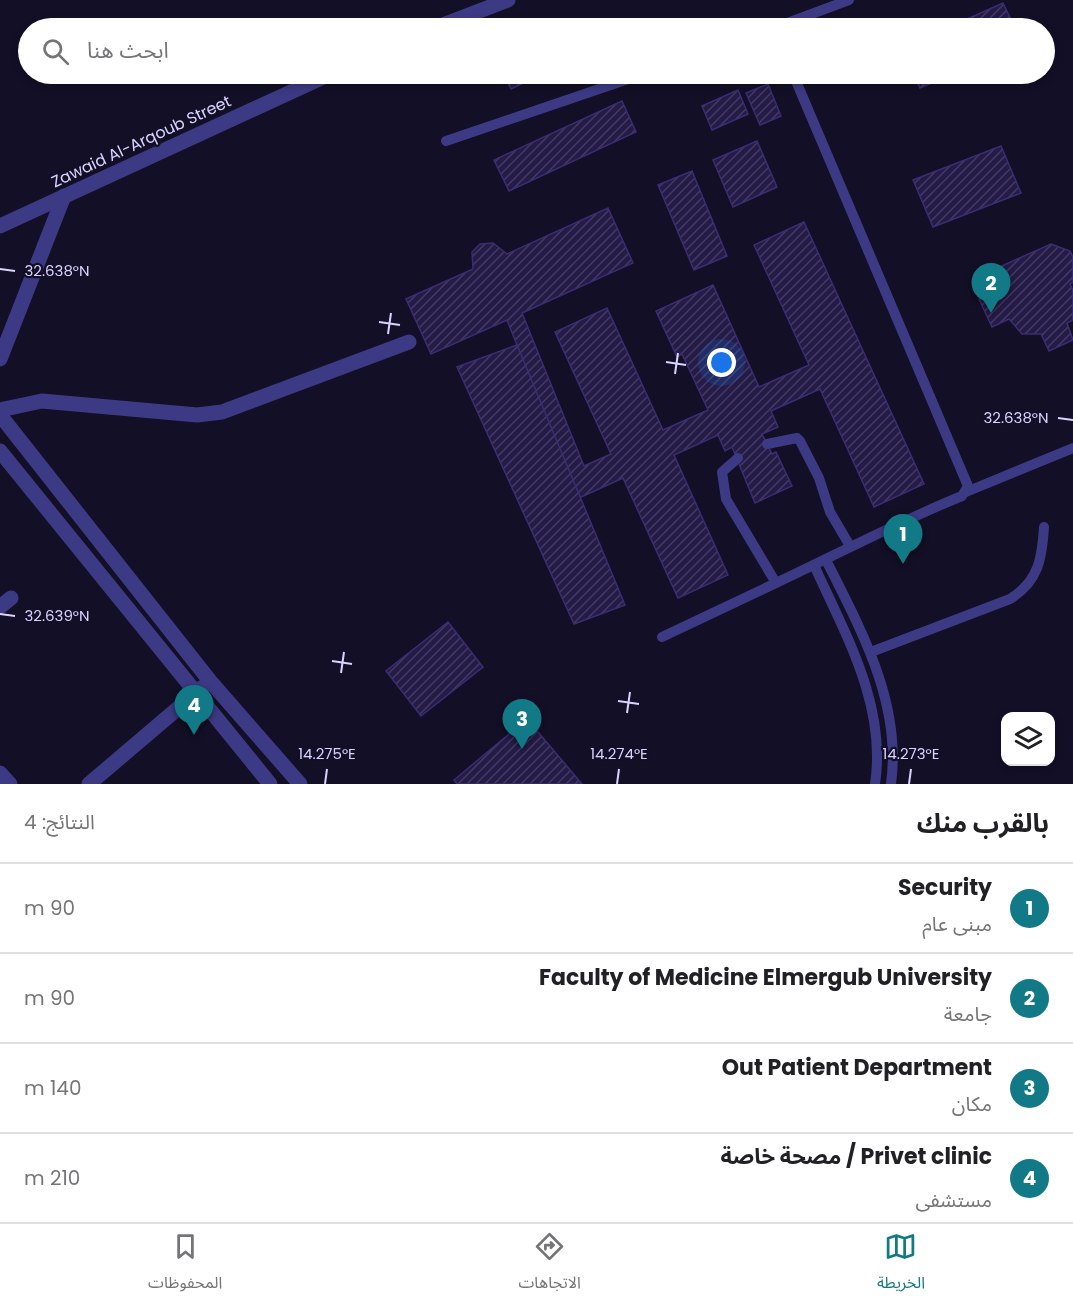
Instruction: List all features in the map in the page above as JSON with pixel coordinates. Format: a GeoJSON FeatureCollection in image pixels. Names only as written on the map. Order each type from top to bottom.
{"type":"FeatureCollection","features":[{"type":"Feature","properties":{"kind":"street"},"geometry":{"type":"LineString","coordinates":[[461,18],[508,0]]}},
{"type":"Feature","properties":{"kind":"street","name":"Zawaid Al-Arqoub Street"},"geometry":{"type":"LineString","coordinates":[[0,226],[308,84]]}},
{"type":"Feature","properties":{"kind":"street"},"geometry":{"type":"LineString","coordinates":[[0,359],[64,196]]}},
{"type":"Feature","properties":{"kind":"street"},"geometry":{"type":"LineString","coordinates":[[300,784],[210,681],[0,413],[42,401],[197,415],[222,412],[409,342]]}},
{"type":"Feature","properties":{"kind":"street"},"geometry":{"type":"LineString","coordinates":[[0,452],[270,784]]}},
{"type":"Feature","properties":{"kind":"street"},"geometry":{"type":"LineString","coordinates":[[89,784],[210,681]]}},
{"type":"Feature","properties":{"kind":"street"},"geometry":{"type":"LineString","coordinates":[[0,772],[10,784]]}},
{"type":"Feature","properties":{"kind":"lane"},"geometry":{"type":"LineString","coordinates":[[801,18],[849,0]]}},
{"type":"Feature","properties":{"kind":"lane"},"geometry":{"type":"LineString","coordinates":[[446,141],[614,84]]}},
{"type":"Feature","properties":{"kind":"lane"},"geometry":{"type":"LineString","coordinates":[[797,84],[967,478],[966,492]]}},
{"type":"Feature","properties":{"kind":"lane"},"geometry":{"type":"LineString","coordinates":[[767,444],[790,437],[800,441],[819,477],[830,512],[850,546]]}},
{"type":"Feature","properties":{"kind":"lane"},"geometry":{"type":"LineString","coordinates":[[662,637],[966,492],[1073,448]]}},
{"type":"Feature","properties":{"kind":"lane"},"geometry":{"type":"LineString","coordinates":[[738,459],[722,472],[726,499],[776,583]]}},
{"type":"Feature","properties":{"kind":"lane"},"geometry":{"type":"LineString","coordinates":[[871,652],[1021,592],[1030,584],[1040,566],[1044,527]]}},
{"type":"Feature","properties":{"kind":"lane"},"geometry":{"type":"LineString","coordinates":[[826,560],[871,652],[886,698],[892,734],[891,784]]}},
{"type":"Feature","properties":{"kind":"lane"},"geometry":{"type":"LineString","coordinates":[[814,566],[858,662],[871,701],[877,736],[875,784]]}},
{"type":"Feature","properties":{"kind":"building"},"geometry":{"type":"Polygon","coordinates":[[[1003,3],[1010,18],[969,18],[1003,3]]]}},
{"type":"Feature","properties":{"kind":"building"},"geometry":{"type":"Polygon","coordinates":[[[509,84],[522,84],[511,89],[509,84]]]}},
{"type":"Feature","properties":{"kind":"building"},"geometry":{"type":"Polygon","coordinates":[[[768,84],[781,116],[760,125],[746,93],[768,84]]]}},
{"type":"Feature","properties":{"kind":"building"},"geometry":{"type":"Polygon","coordinates":[[[738,90],[748,114],[712,130],[702,106],[738,90]]]}},
{"type":"Feature","properties":{"kind":"building"},"geometry":{"type":"Polygon","coordinates":[[[622,101],[636,132],[509,191],[494,160],[622,101]]]}},
{"type":"Feature","properties":{"kind":"building"},"geometry":{"type":"Polygon","coordinates":[[[757,141],[777,187],[733,207],[713,160],[757,141]]]}},
{"type":"Feature","properties":{"kind":"building"},"geometry":{"type":"Polygon","coordinates":[[[1001,146],[1021,193],[933,227],[913,180],[1001,146]]]}},
{"type":"Feature","properties":{"kind":"building"},"geometry":{"type":"Polygon","coordinates":[[[692,171],[727,256],[694,270],[658,185],[692,171]]]}},
{"type":"Feature","properties":{"kind":"building"},"geometry":{"type":"Polygon","coordinates":[[[608,208],[633,263],[522,313],[584,466],[611,454],[555,332],[607,308],[663,430],[708,410],[682,354],[677,357],[656,311],[713,285],[759,387],[809,365],[754,245],[804,222],[924,484],[874,507],[820,389],[771,411],[778,427],[762,434],[772,454],[776,452],[792,486],[755,503],[732,447],[725,451],[718,435],[674,455],[728,575],[678,598],[623,478],[568,503],[557,479],[568,473],[507,320],[431,354],[406,299],[473,269],[472,252],[480,244],[493,243],[507,254],[608,208]]]}},
{"type":"Feature","properties":{"kind":"building"},"geometry":{"type":"Polygon","coordinates":[[[1051,244],[1070,251],[1073,257],[1073,282],[1070,284],[1073,291],[1073,320],[1067,323],[1073,340],[1049,351],[1041,334],[1022,334],[1009,319],[992,327],[979,299],[997,291],[988,272],[1051,244]]]}},
{"type":"Feature","properties":{"kind":"building"},"geometry":{"type":"Polygon","coordinates":[[[517,345],[625,605],[574,624],[457,367],[517,345]]]}},
{"type":"Feature","properties":{"kind":"building"},"geometry":{"type":"Polygon","coordinates":[[[448,622],[483,667],[421,716],[386,671],[448,622]]]}},
{"type":"Feature","properties":{"kind":"building"},"geometry":{"type":"Polygon","coordinates":[[[527,719],[582,784],[457,784],[454,780],[527,719]]]}},
{"type":"Feature","properties":{"kind":"place","name":"Faculty of Medicine Elmergub University"},"geometry":{"type":"Point","coordinates":[991,313]}},
{"type":"Feature","properties":{"kind":"place","name":"Security"},"geometry":{"type":"Point","coordinates":[903,564]}},
{"type":"Feature","properties":{"kind":"place","name":"Privet clinic / مصحة خاصة"},"geometry":{"type":"Point","coordinates":[194,735]}},
{"type":"Feature","properties":{"kind":"place","name":"Out Patient Department"},"geometry":{"type":"Point","coordinates":[522,749]}}]}
